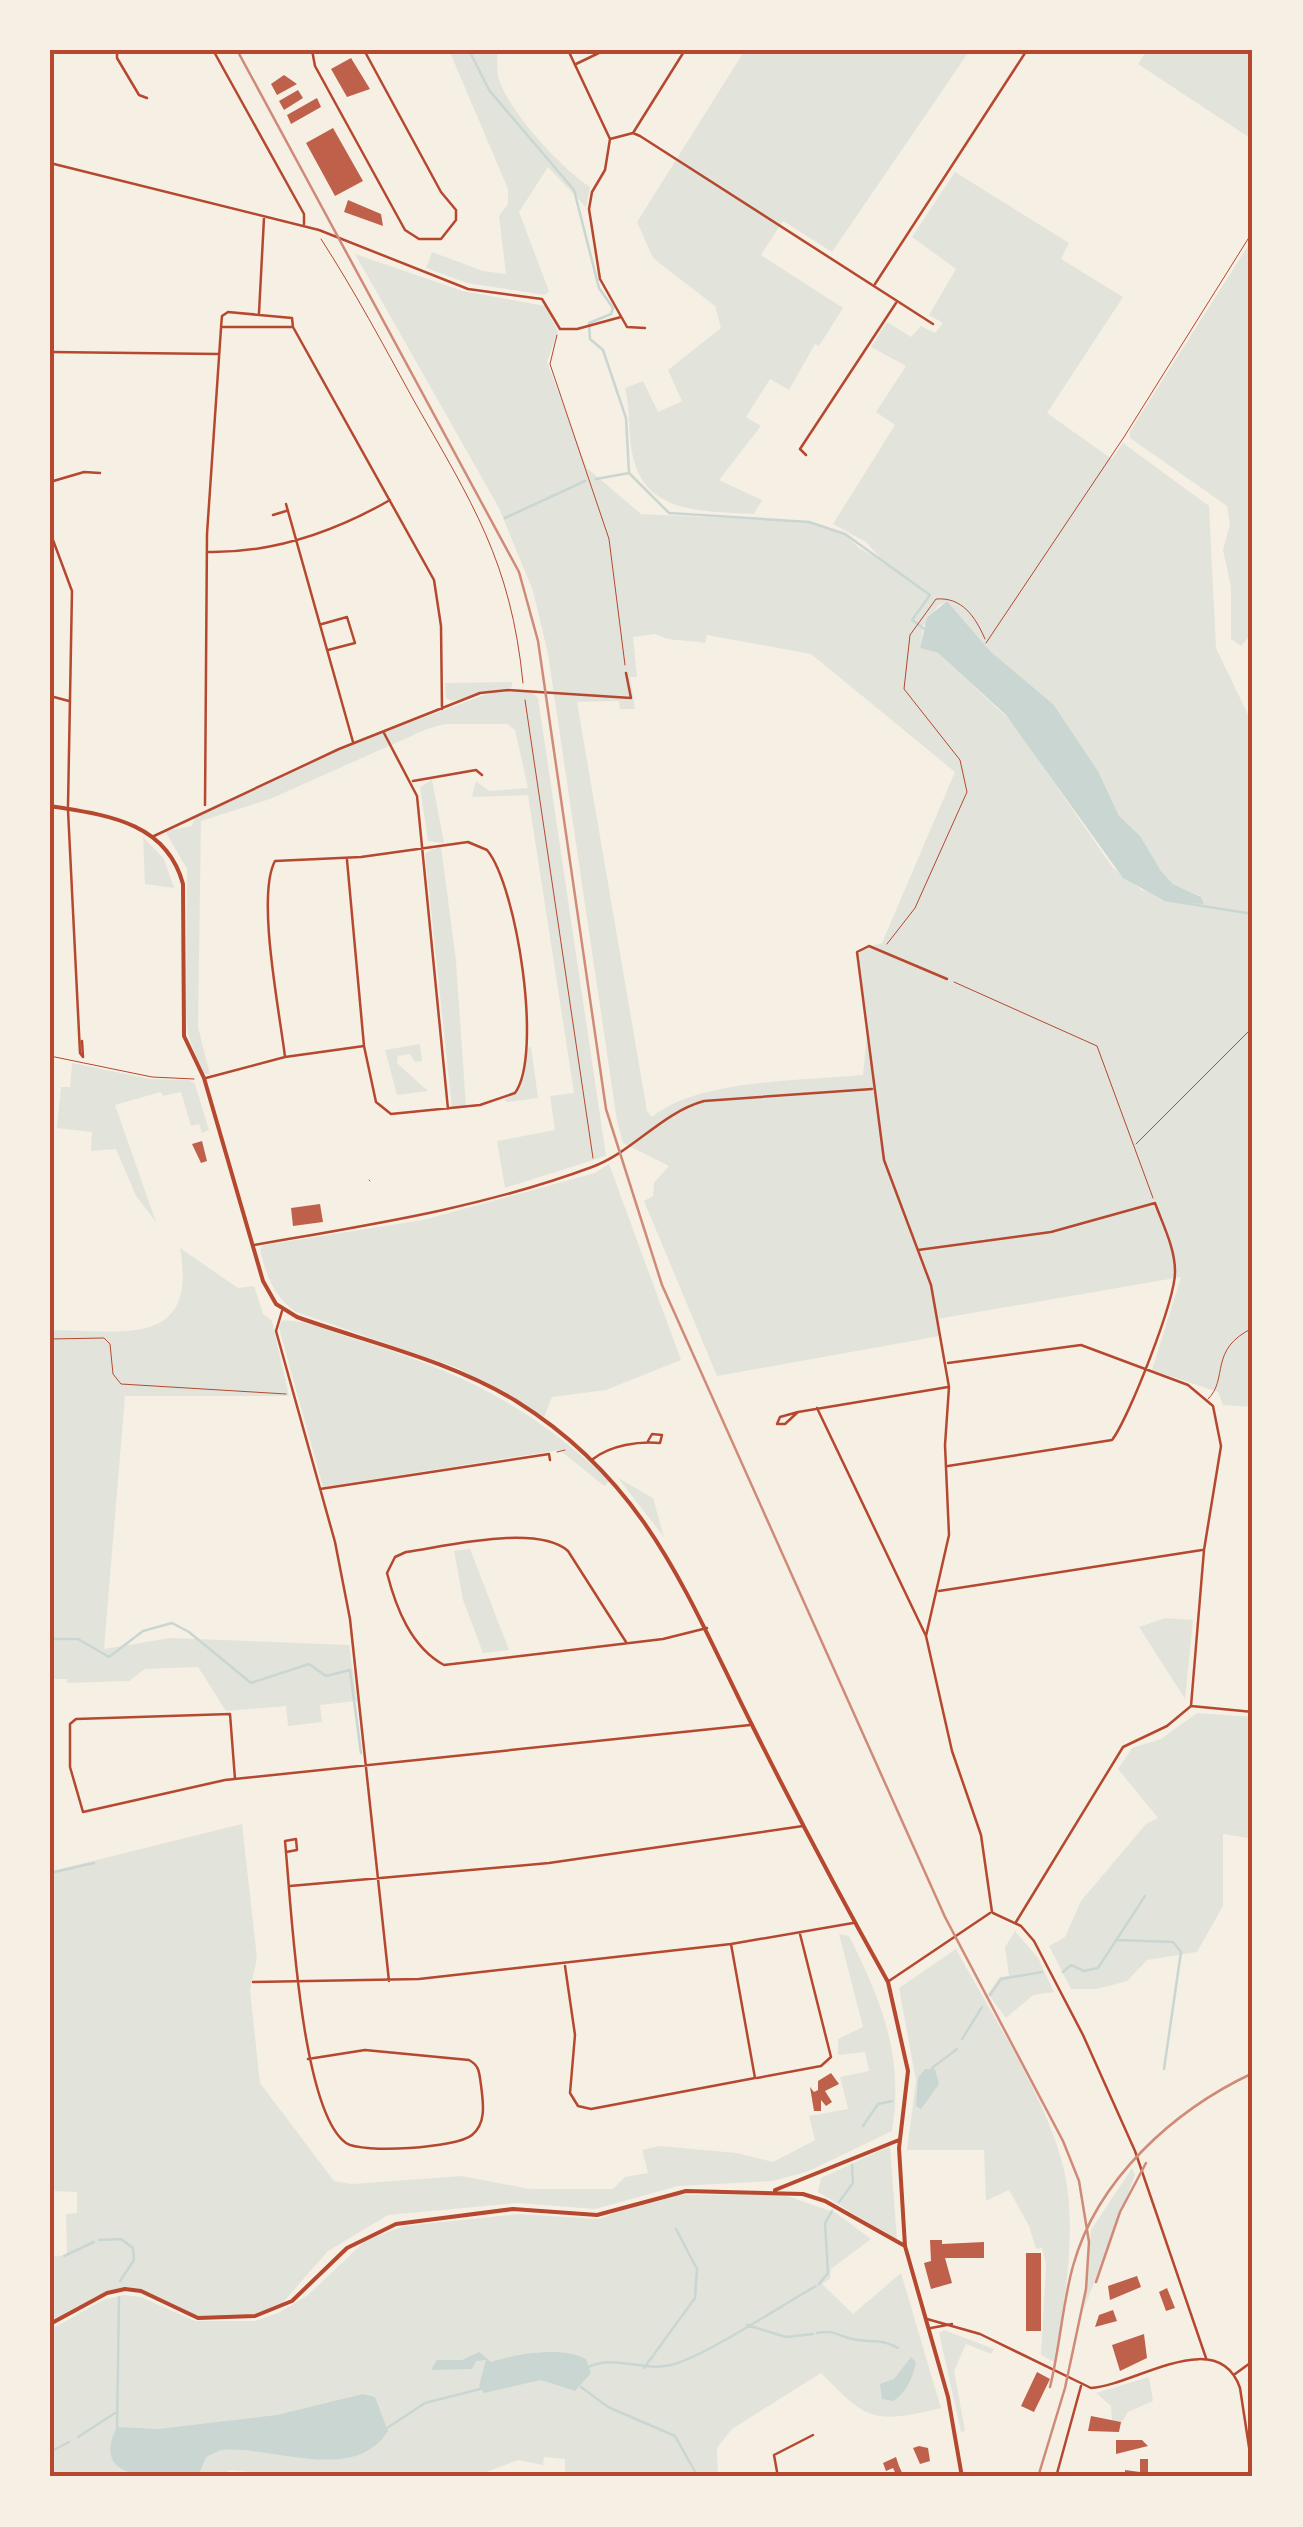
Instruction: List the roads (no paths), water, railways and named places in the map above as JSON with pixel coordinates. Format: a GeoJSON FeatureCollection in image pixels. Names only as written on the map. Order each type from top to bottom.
{"type":"FeatureCollection","features":[{"type":"Feature","properties":{"kind":"main road"},"geometry":{"type":"LineString","coordinates":[[50,806],[138,826],[154,836],[174,858],[183,884],[182,1022],[195,1065],[204,1078],[264,1286],[283,1310],[468,1376],[539,1416],[592,1460],[631,1503],[689,1591],[752,1725],[888,1982],[908,2062],[909,2088],[900,2140],[905,2246],[948,2397],[960,2477]]}},
{"type":"Feature","properties":{"kind":"main road"},"geometry":{"type":"LineString","coordinates":[[775,2190],[900,2140]]}},
{"type":"Feature","properties":{"kind":"main road"},"geometry":{"type":"LineString","coordinates":[[50,2324],[119,2290],[141,2292],[198,2318],[262,2314],[298,2296],[356,2242],[403,2222],[513,2209],[597,2214],[672,2192],[775,2190],[812,2196],[905,2246]]}},
{"type":"Feature","properties":{"kind":"street"},"geometry":{"type":"LineString","coordinates":[[117,50],[130,82],[139,96],[146,98]]}},
{"type":"Feature","properties":{"kind":"street"},"geometry":{"type":"LineString","coordinates":[[213,50],[304,214],[304,226]]}},
{"type":"Feature","properties":{"kind":"street"},"geometry":{"type":"LineString","coordinates":[[312,50],[315,66],[405,230],[419,240],[441,239],[456,220],[456,210],[441,192],[364,50]]}},
{"type":"Feature","properties":{"kind":"street"},"geometry":{"type":"LineString","coordinates":[[568,50],[610,139],[606,170],[592,192],[589,209],[600,279],[630,328],[645,328]]}},
{"type":"Feature","properties":{"kind":"street"},"geometry":{"type":"LineString","coordinates":[[574,64],[604,50]]}},
{"type":"Feature","properties":{"kind":"street"},"geometry":{"type":"LineString","coordinates":[[610,139],[633,133],[685,50]]}},
{"type":"Feature","properties":{"kind":"street"},"geometry":{"type":"LineString","coordinates":[[874,285],[1027,50]]}},
{"type":"Feature","properties":{"kind":"street"},"geometry":{"type":"LineString","coordinates":[[633,133],[933,324]]}},
{"type":"Feature","properties":{"kind":"street"},"geometry":{"type":"LineString","coordinates":[[50,163],[319,230],[468,290],[542,299],[560,329],[589,326],[620,316]]}},
{"type":"Feature","properties":{"kind":"street"},"geometry":{"type":"LineString","coordinates":[[260,314],[264,216]]}},
{"type":"Feature","properties":{"kind":"street"},"geometry":{"type":"LineString","coordinates":[[806,455],[800,449],[897,301]]}},
{"type":"Feature","properties":{"kind":"street"},"geometry":{"type":"LineString","coordinates":[[206,808],[207,552],[224,312],[290,315],[293,327],[392,499],[428,567],[438,595],[442,708]]}},
{"type":"Feature","properties":{"kind":"street"},"geometry":{"type":"LineString","coordinates":[[221,327],[293,327]]}},
{"type":"Feature","properties":{"kind":"street"},"geometry":{"type":"LineString","coordinates":[[50,352],[175,350],[220,354]]}},
{"type":"Feature","properties":{"kind":"street"},"geometry":{"type":"LineString","coordinates":[[50,482],[84,472],[100,473]]}},
{"type":"Feature","properties":{"kind":"street"},"geometry":{"type":"LineString","coordinates":[[207,552],[245,552],[296,540],[344,526],[392,499]]}},
{"type":"Feature","properties":{"kind":"street"},"geometry":{"type":"LineString","coordinates":[[286,504],[354,743]]}},
{"type":"Feature","properties":{"kind":"street"},"geometry":{"type":"LineString","coordinates":[[272,515],[288,510]]}},
{"type":"Feature","properties":{"kind":"street"},"geometry":{"type":"LineString","coordinates":[[50,532],[72,591],[68,881],[82,1041]]}},
{"type":"Feature","properties":{"kind":"street"},"geometry":{"type":"LineString","coordinates":[[320,625],[348,617],[355,643],[326,650]]}},
{"type":"Feature","properties":{"kind":"street"},"geometry":{"type":"LineString","coordinates":[[154,836],[206,808],[354,743],[480,693],[524,690],[631,698],[626,673]]}},
{"type":"Feature","properties":{"kind":"street"},"geometry":{"type":"LineString","coordinates":[[50,696],[70,701]]}},
{"type":"Feature","properties":{"kind":"street"},"geometry":{"type":"LineString","coordinates":[[383,731],[413,781],[448,1109]]}},
{"type":"Feature","properties":{"kind":"street"},"geometry":{"type":"LineString","coordinates":[[413,781],[476,770],[482,775]]}},
{"type":"Feature","properties":{"kind":"street"},"geometry":{"type":"LineString","coordinates":[[285,1057],[270,938],[271,866],[284,858],[346,858],[468,842],[483,847],[498,868],[510,908],[526,1009],[523,1078],[515,1094],[504,1100],[396,1115],[382,1110],[374,1096],[364,1046],[346,858]]}},
{"type":"Feature","properties":{"kind":"street"},"geometry":{"type":"LineString","coordinates":[[926,1636],[951,1512],[946,1466],[949,1387],[940,1320],[884,1160],[856,952],[869,946],[947,979]]}},
{"type":"Feature","properties":{"kind":"street"},"geometry":{"type":"LineString","coordinates":[[204,1078],[285,1057],[364,1046]]}},
{"type":"Feature","properties":{"kind":"street"},"geometry":{"type":"LineString","coordinates":[[252,1245],[426,1216],[597,1165],[685,1107],[704,1102],[874,1089]]}},
{"type":"Feature","properties":{"kind":"street"},"geometry":{"type":"LineString","coordinates":[[918,1250],[1050,1232],[1155,1203],[1176,1275],[1116,1436],[1106,1442],[946,1466]]}},
{"type":"Feature","properties":{"kind":"street"},"geometry":{"type":"LineString","coordinates":[[283,1310],[276,1331],[350,1618],[389,1981]]}},
{"type":"Feature","properties":{"kind":"street"},"geometry":{"type":"LineString","coordinates":[[946,1364],[1080,1345],[1188,1386],[1208,1399],[1218,1414],[1221,1446],[1204,1550],[1191,1706]]}},
{"type":"Feature","properties":{"kind":"street"},"geometry":{"type":"LineString","coordinates":[[798,1412],[949,1387]]}},
{"type":"Feature","properties":{"kind":"street"},"geometry":{"type":"LineString","coordinates":[[818,1408],[926,1636],[952,1751],[981,1834],[992,1912]]}},
{"type":"Feature","properties":{"kind":"street"},"geometry":{"type":"LineString","coordinates":[[592,1460],[603,1451],[648,1441]]}},
{"type":"Feature","properties":{"kind":"street"},"geometry":{"type":"LineString","coordinates":[[318,1490],[549,1457]]}},
{"type":"Feature","properties":{"kind":"street"},"geometry":{"type":"LineString","coordinates":[[626,1642],[568,1551],[556,1540],[534,1536],[406,1552],[395,1557],[387,1573],[394,1598],[416,1640],[429,1656],[444,1664],[689,1635],[706,1628]]}},
{"type":"Feature","properties":{"kind":"street"},"geometry":{"type":"LineString","coordinates":[[937,1592],[1204,1550]]}},
{"type":"Feature","properties":{"kind":"street"},"geometry":{"type":"LineString","coordinates":[[1016,1923],[1123,1747],[1167,1726],[1191,1706],[1253,1712]]}},
{"type":"Feature","properties":{"kind":"street"},"geometry":{"type":"LineString","coordinates":[[235,1779],[230,1714],[76,1719],[70,1724],[70,1766],[83,1812],[235,1779],[752,1725]]}},
{"type":"Feature","properties":{"kind":"street"},"geometry":{"type":"LineString","coordinates":[[290,1886],[549,1863],[804,1826]]}},
{"type":"Feature","properties":{"kind":"street"},"geometry":{"type":"LineString","coordinates":[[286,1852],[308,2059],[338,2136],[362,2150],[458,2141],[475,2133],[484,2113],[479,2070],[468,2060],[364,2050],[308,2059]]}},
{"type":"Feature","properties":{"kind":"street"},"geometry":{"type":"LineString","coordinates":[[992,1912],[1016,1923],[1049,1966],[1134,2151],[1206,2358]]}},
{"type":"Feature","properties":{"kind":"street"},"geometry":{"type":"LineString","coordinates":[[888,1982],[992,1912]]}},
{"type":"Feature","properties":{"kind":"street"},"geometry":{"type":"LineString","coordinates":[[252,1982],[389,1981],[565,1964],[731,1944],[854,1923]]}},
{"type":"Feature","properties":{"kind":"street"},"geometry":{"type":"LineString","coordinates":[[565,1964],[574,2034],[570,2093],[578,2106],[617,2106],[822,2066],[830,2057],[800,1934]]}},
{"type":"Feature","properties":{"kind":"street"},"geometry":{"type":"LineString","coordinates":[[731,1944],[755,2078]]}},
{"type":"Feature","properties":{"kind":"street"},"geometry":{"type":"LineString","coordinates":[[925,2319],[954,2324],[1081,2385],[1098,2388],[1206,2358],[1220,2362],[1234,2374],[1253,2473]]}},
{"type":"Feature","properties":{"kind":"street"},"geometry":{"type":"LineString","coordinates":[[928,2328],[954,2324]]}},
{"type":"Feature","properties":{"kind":"street"},"geometry":{"type":"LineString","coordinates":[[1234,2374],[1253,2361]]}},
{"type":"Feature","properties":{"kind":"street"},"geometry":{"type":"LineString","coordinates":[[1056,2477],[1081,2385]]}},
{"type":"Feature","properties":{"kind":"street"},"geometry":{"type":"LineString","coordinates":[[778,2477],[774,2455],[814,2435]]}},
{"type":"Feature","properties":{"kind":"lane"},"geometry":{"type":"LineString","coordinates":[[1208,1399],[1216,1390],[1224,1352],[1253,1328]]}},
{"type":"Feature","properties":{"kind":"waterway"},"geometry":{"type":"LineString","coordinates":[[469,50],[489,90],[574,190],[599,288],[613,308],[611,314],[589,323],[590,339],[603,350],[626,418],[629,473],[669,513],[809,522],[845,534],[930,595],[912,620],[926,630]]}},
{"type":"Feature","properties":{"kind":"waterway"},"geometry":{"type":"LineString","coordinates":[[596,479],[629,473]]}},
{"type":"Feature","properties":{"kind":"waterway"},"geometry":{"type":"LineString","coordinates":[[505,518],[585,481]]}},
{"type":"Feature","properties":{"kind":"waterway"},"geometry":{"type":"LineString","coordinates":[[1165,900],[1253,914]]}},
{"type":"Feature","properties":{"kind":"waterway"},"geometry":{"type":"LineString","coordinates":[[50,1639],[78,1639],[109,1657],[143,1631],[172,1623],[189,1632],[251,1683],[309,1664],[326,1676],[350,1670],[361,1753]]}},
{"type":"Feature","properties":{"kind":"waterway"},"geometry":{"type":"LineString","coordinates":[[50,1873],[94,1863]]}},
{"type":"Feature","properties":{"kind":"waterway"},"geometry":{"type":"LineString","coordinates":[[1063,1972],[1071,1965],[1084,1971],[1098,1968],[1145,1896]]}},
{"type":"Feature","properties":{"kind":"waterway"},"geometry":{"type":"LineString","coordinates":[[1116,1940],[1173,1942],[1181,1952],[1164,2069]]}},
{"type":"Feature","properties":{"kind":"waterway"},"geometry":{"type":"LineString","coordinates":[[990,1995],[1001,1979],[1042,1972]]}},
{"type":"Feature","properties":{"kind":"waterway"},"geometry":{"type":"LineString","coordinates":[[962,2039],[982,2007]]}},
{"type":"Feature","properties":{"kind":"waterway"},"geometry":{"type":"LineString","coordinates":[[932,2068],[957,2049]]}},
{"type":"Feature","properties":{"kind":"waterway"},"geometry":{"type":"LineString","coordinates":[[863,2126],[878,2104],[892,2101]]}},
{"type":"Feature","properties":{"kind":"waterway"},"geometry":{"type":"LineString","coordinates":[[839,2202],[853,2183],[852,2165]]}},
{"type":"Feature","properties":{"kind":"waterway"},"geometry":{"type":"LineString","coordinates":[[819,2284],[828,2273],[825,2223],[832,2211]]}},
{"type":"Feature","properties":{"kind":"waterway"},"geometry":{"type":"LineString","coordinates":[[644,2368],[695,2298],[697,2269],[676,2229]]}},
{"type":"Feature","properties":{"kind":"waterway"},"geometry":{"type":"LineString","coordinates":[[99,2240],[121,2239],[133,2248],[134,2260],[120,2281]]}},
{"type":"Feature","properties":{"kind":"waterway"},"geometry":{"type":"LineString","coordinates":[[64,2256],[94,2242]]}},
{"type":"Feature","properties":{"kind":"waterway"},"geometry":{"type":"LineString","coordinates":[[588,2367],[608,2362],[671,2365],[722,2341],[816,2286]]}},
{"type":"Feature","properties":{"kind":"waterway"},"geometry":{"type":"LineString","coordinates":[[117,2427],[119,2297]]}},
{"type":"Feature","properties":{"kind":"waterway"},"geometry":{"type":"LineString","coordinates":[[747,2325],[786,2337],[813,2334]]}},
{"type":"Feature","properties":{"kind":"waterway"},"geometry":{"type":"LineString","coordinates":[[817,2333],[834,2333],[898,2348]]}},
{"type":"Feature","properties":{"kind":"waterway"},"geometry":{"type":"LineString","coordinates":[[581,2387],[608,2407],[675,2436],[698,2477]]}},
{"type":"Feature","properties":{"kind":"waterway"},"geometry":{"type":"LineString","coordinates":[[387,2428],[425,2403],[480,2389]]}},
{"type":"Feature","properties":{"kind":"waterway"},"geometry":{"type":"LineString","coordinates":[[78,2437],[115,2413]]}},
{"type":"Feature","properties":{"kind":"waterway"},"geometry":{"type":"LineString","coordinates":[[50,2452],[69,2442]]}},
{"type":"Feature","properties":{"kind":"railway"},"geometry":{"type":"LineString","coordinates":[[237,50],[519,572],[538,641],[606,1109],[662,1285],[945,1917],[1063,2141],[1079,2181],[1089,2242],[1086,2289],[1065,2388],[1038,2477]]}},
{"type":"Feature","properties":{"kind":"railway"},"geometry":{"type":"LineString","coordinates":[[1050,2387],[1073,2266],[1100,2204],[1142,2151],[1168,2127],[1253,2073]]}},
{"type":"Feature","properties":{"kind":"railway"},"geometry":{"type":"LineString","coordinates":[[1096,2282],[1120,2212],[1146,2163]]}}]}
